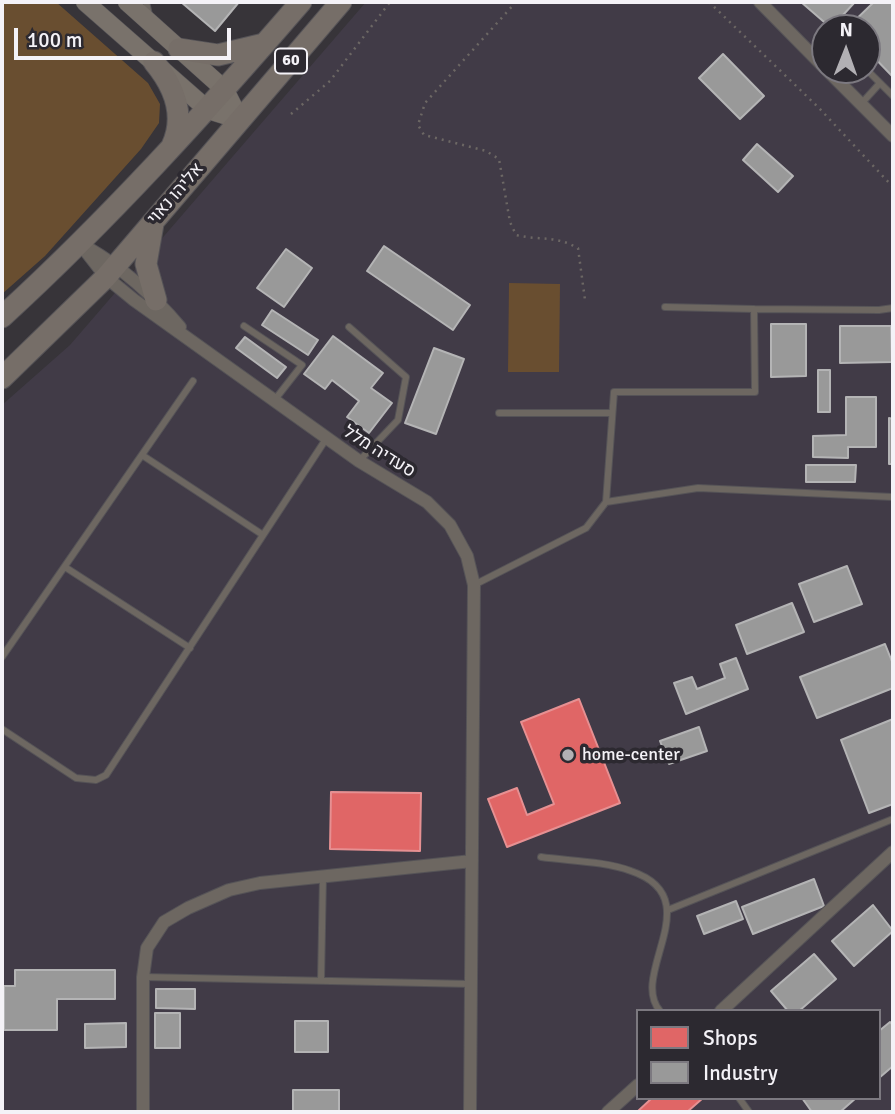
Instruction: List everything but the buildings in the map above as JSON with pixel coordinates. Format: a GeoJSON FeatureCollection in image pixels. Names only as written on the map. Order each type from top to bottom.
{"type":"FeatureCollection","features":[{"type":"Feature","properties":{"kind":"highway","name":"אליהו נאוי"},"geometry":{"type":"LineString","coordinates":[[2,317],[81,245],[208,110],[301,2]]}},
{"type":"Feature","properties":{"kind":"highway","name":"אליהו נאוי"},"geometry":{"type":"LineString","coordinates":[[2,378],[111,271],[341,2]]}},
{"type":"Feature","properties":{"kind":"highway"},"geometry":{"type":"LineString","coordinates":[[179,49],[227,54],[266,43]]}},
{"type":"Feature","properties":{"kind":"highway"},"geometry":{"type":"LineString","coordinates":[[154,62],[167,79],[177,104],[178,127],[170,149]]}},
{"type":"Feature","properties":{"kind":"highway"},"geometry":{"type":"LineString","coordinates":[[156,217],[146,264],[156,300]]}},
{"type":"Feature","properties":{"kind":"main road"},"geometry":{"type":"LineString","coordinates":[[85,2],[208,110],[240,120]]}},
{"type":"Feature","properties":{"kind":"main road"},"geometry":{"type":"LineString","coordinates":[[127,2],[225,90],[240,120]]}},
{"type":"Feature","properties":{"kind":"street"},"geometry":{"type":"LineString","coordinates":[[760,2],[811,54]]}},
{"type":"Feature","properties":{"kind":"street"},"geometry":{"type":"LineString","coordinates":[[841,84],[893,136]]}},
{"type":"Feature","properties":{"kind":"street","name":"סעדיה מלל"},"geometry":{"type":"LineString","coordinates":[[81,245],[192,341],[273,402],[359,461],[427,502],[450,525],[467,556],[474,585],[470,1112]]}},
{"type":"Feature","properties":{"kind":"street","name":"סעדיה מלל"},"geometry":{"type":"LineString","coordinates":[[111,271],[156,300],[192,341]]}},
{"type":"Feature","properties":{"kind":"street"},"geometry":{"type":"LineString","coordinates":[[723,1009],[893,852]]}},
{"type":"Feature","properties":{"kind":"street"},"geometry":{"type":"LineString","coordinates":[[143,1112],[143,977],[147,948],[164,922],[188,908],[239,888],[323,876],[471,861]]}},
{"type":"Feature","properties":{"kind":"street"},"geometry":{"type":"LineString","coordinates":[[608,1112],[636,1087]]}},
{"type":"Feature","properties":{"kind":"lane"},"geometry":{"type":"LineString","coordinates":[[146,2],[151,24]]}},
{"type":"Feature","properties":{"kind":"lane"},"geometry":{"type":"LineString","coordinates":[[861,104],[879,84]]}},
{"type":"Feature","properties":{"kind":"lane"},"geometry":{"type":"LineString","coordinates":[[665,307],[893,308]]}},
{"type":"Feature","properties":{"kind":"lane"},"geometry":{"type":"LineString","coordinates":[[474,585],[586,528],[606,502],[614,391],[755,392],[754,309]]}},
{"type":"Feature","properties":{"kind":"lane"},"geometry":{"type":"LineString","coordinates":[[244,326],[302,365],[273,402]]}},
{"type":"Feature","properties":{"kind":"lane"},"geometry":{"type":"LineString","coordinates":[[349,327],[406,377],[398,420],[359,461]]}},
{"type":"Feature","properties":{"kind":"lane"},"geometry":{"type":"LineString","coordinates":[[2,657],[193,381]]}},
{"type":"Feature","properties":{"kind":"lane"},"geometry":{"type":"LineString","coordinates":[[499,413],[612,413]]}},
{"type":"Feature","properties":{"kind":"lane"},"geometry":{"type":"LineString","coordinates":[[2,729],[76,778],[96,780],[106,775],[326,439]]}},
{"type":"Feature","properties":{"kind":"lane"},"geometry":{"type":"LineString","coordinates":[[142,455],[263,536]]}},
{"type":"Feature","properties":{"kind":"lane"},"geometry":{"type":"LineString","coordinates":[[606,502],[698,488],[893,497]]}},
{"type":"Feature","properties":{"kind":"lane"},"geometry":{"type":"LineString","coordinates":[[65,566],[190,648]]}},
{"type":"Feature","properties":{"kind":"lane"},"geometry":{"type":"LineString","coordinates":[[668,910],[893,819]]}},
{"type":"Feature","properties":{"kind":"lane"},"geometry":{"type":"LineString","coordinates":[[541,857],[632,871],[659,888],[668,910],[652,991],[659,1009]]}},
{"type":"Feature","properties":{"kind":"lane"},"geometry":{"type":"LineString","coordinates":[[321,981],[323,876]]}},
{"type":"Feature","properties":{"kind":"lane"},"geometry":{"type":"LineString","coordinates":[[143,977],[471,984]]}},
{"type":"Feature","properties":{"kind":"path"},"geometry":{"type":"LineString","coordinates":[[292,114],[330,80],[390,2]]}},
{"type":"Feature","properties":{"kind":"path"},"geometry":{"type":"LineString","coordinates":[[516,2],[425,103],[418,125],[424,135],[486,151],[499,159],[510,222],[516,235],[536,240],[559,238],[578,248],[585,300]]}},
{"type":"Feature","properties":{"kind":"path"},"geometry":{"type":"LineString","coordinates":[[709,2],[819,108],[893,187]]}},
{"type":"Feature","properties":{"kind":"shaded area"},"geometry":{"type":"Polygon","coordinates":[[[2,2],[56,2],[148,83],[160,104],[159,123],[141,149],[45,256],[2,294],[2,2]]]}},
{"type":"Feature","properties":{"kind":"shaded area"},"geometry":{"type":"Polygon","coordinates":[[[366,2],[893,2],[893,1112],[2,1112],[2,405],[70,345],[366,2]]]}},
{"type":"Feature","properties":{"kind":"shaded area"},"geometry":{"type":"Polygon","coordinates":[[[509,283],[560,284],[559,372],[508,372],[509,283]]]}},
{"type":"Feature","properties":{"kind":"place","name":"home-center"},"geometry":{"type":"Point","coordinates":[568,755]}}]}
